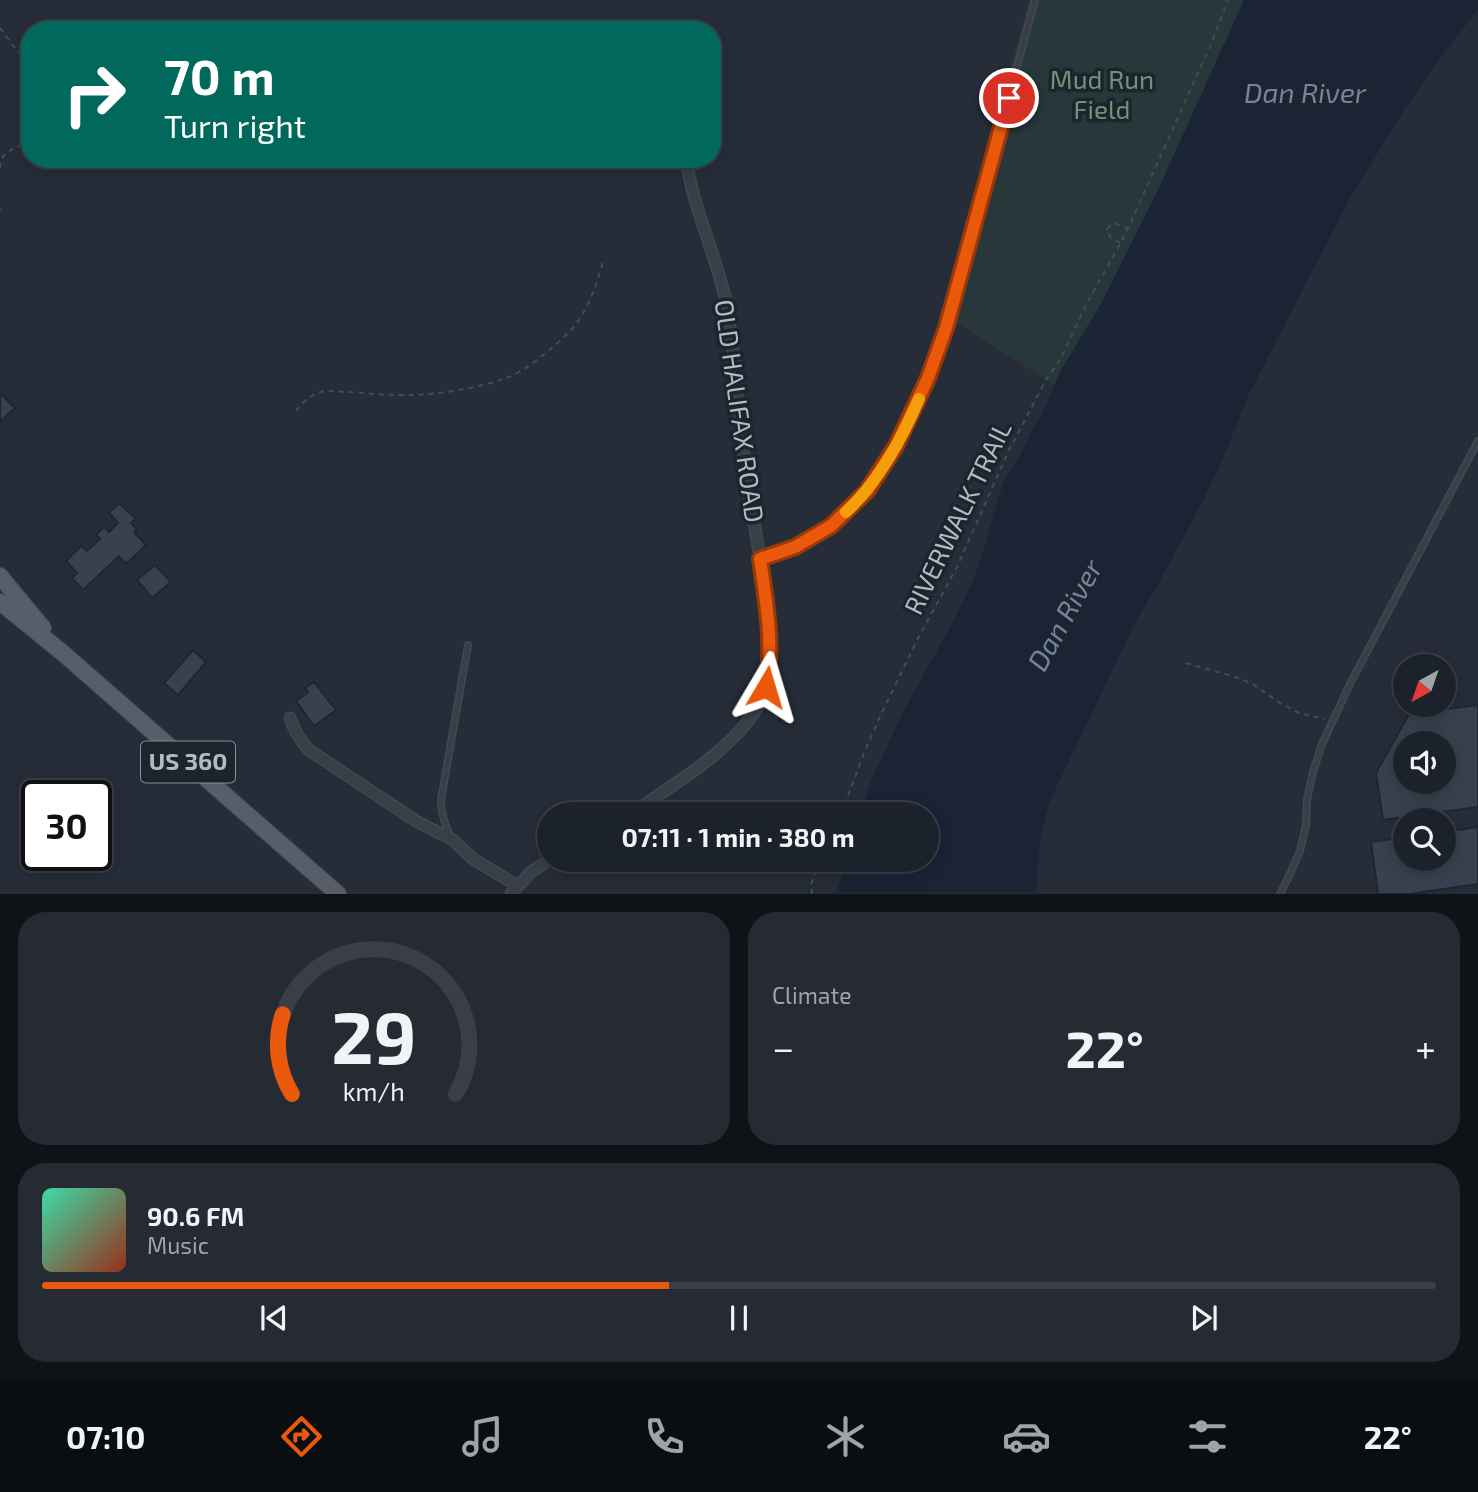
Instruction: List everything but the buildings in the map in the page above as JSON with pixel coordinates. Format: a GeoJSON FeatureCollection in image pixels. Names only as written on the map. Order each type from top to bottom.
{"type":"FeatureCollection","features":[{"type":"Feature","properties":{"kind":"main road","name":"US 360"},"geometry":{"type":"LineString","coordinates":[[0,576],[65,654]]}},
{"type":"Feature","properties":{"kind":"main road","name":"US 360"},"geometry":{"type":"LineString","coordinates":[[0,602],[65,654],[338,894]]}},
{"type":"Feature","properties":{"kind":"street","name":"OLD HALIFAX ROAD"},"geometry":{"type":"LineString","coordinates":[[648,802],[720,750],[754,714],[762,699],[768,677],[770,655],[730,324],[688,168]]}},
{"type":"Feature","properties":{"kind":"street"},"geometry":{"type":"LineString","coordinates":[[290,718],[300,741],[309,750],[422,825],[453,840],[473,859],[515,890],[537,868]]}},
{"type":"Feature","properties":{"kind":"lane"},"geometry":{"type":"LineString","coordinates":[[760,559],[815,537],[846,512],[867,491],[882,469],[911,416],[946,328],[1035,0]]}},
{"type":"Feature","properties":{"kind":"lane"},"geometry":{"type":"LineString","coordinates":[[1280,894],[1300,851],[1306,825],[1307,800],[1322,744],[1350,684],[1478,441]]}},
{"type":"Feature","properties":{"kind":"lane"},"geometry":{"type":"LineString","coordinates":[[453,840],[444,825],[441,800],[468,645]]}},
{"type":"Feature","properties":{"kind":"path","name":"RIVERWALK TRAIL"},"geometry":{"type":"LineString","coordinates":[[846,802],[879,719],[916,642],[957,567],[1009,450],[1121,244],[1228,0]]}},
{"type":"Feature","properties":{"kind":"path"},"geometry":{"type":"LineString","coordinates":[[0,27],[21,56]]}},
{"type":"Feature","properties":{"kind":"path"},"geometry":{"type":"LineString","coordinates":[[0,168],[4,154],[21,146]]}},
{"type":"Feature","properties":{"kind":"path"},"geometry":{"type":"LineString","coordinates":[[1121,244],[1110,237],[1107,229],[1116,224],[1128,229]]}},
{"type":"Feature","properties":{"kind":"path"},"geometry":{"type":"LineString","coordinates":[[296,411],[312,395],[324,391],[412,396],[475,387],[511,376],[555,345],[575,325],[593,292],[603,261]]}},
{"type":"Feature","properties":{"kind":"path"},"geometry":{"type":"LineString","coordinates":[[1186,663],[1239,678],[1299,713],[1333,721]]}},
{"type":"Feature","properties":{"kind":"path"},"geometry":{"type":"LineString","coordinates":[[812,894],[811,884],[816,872]]}},
{"type":"Feature","properties":{"kind":"green space","name":"Mud Run Field"},"geometry":{"type":"Polygon","coordinates":[[[1029,0],[1246,0],[1194,123],[1062,390],[943,314],[1029,0]]]}},
{"type":"Feature","properties":{"kind":"water","name":"Dan River"},"geometry":{"type":"Polygon","coordinates":[[[1244,0],[1478,0],[1478,9],[1404,110],[1350,198],[1248,396],[1204,499],[1138,617],[1053,794],[1042,831],[1036,893],[836,893],[843,872],[939,872],[939,802],[864,802],[905,708],[975,577],[1003,484],[1042,414],[1061,370],[1101,304],[1157,192],[1244,0]]]}},
{"type":"Feature","properties":{"kind":"slow traffic"},"geometry":{"type":"LineString","coordinates":[[846,512],[867,491],[882,469],[919,399]]}},
{"type":"Feature","properties":{"kind":"route"},"geometry":{"type":"LineString","coordinates":[[766,687],[770,655],[760,559],[795,547],[831,526],[867,491],[896,446],[916,407],[946,328],[1009,98]]}}]}
